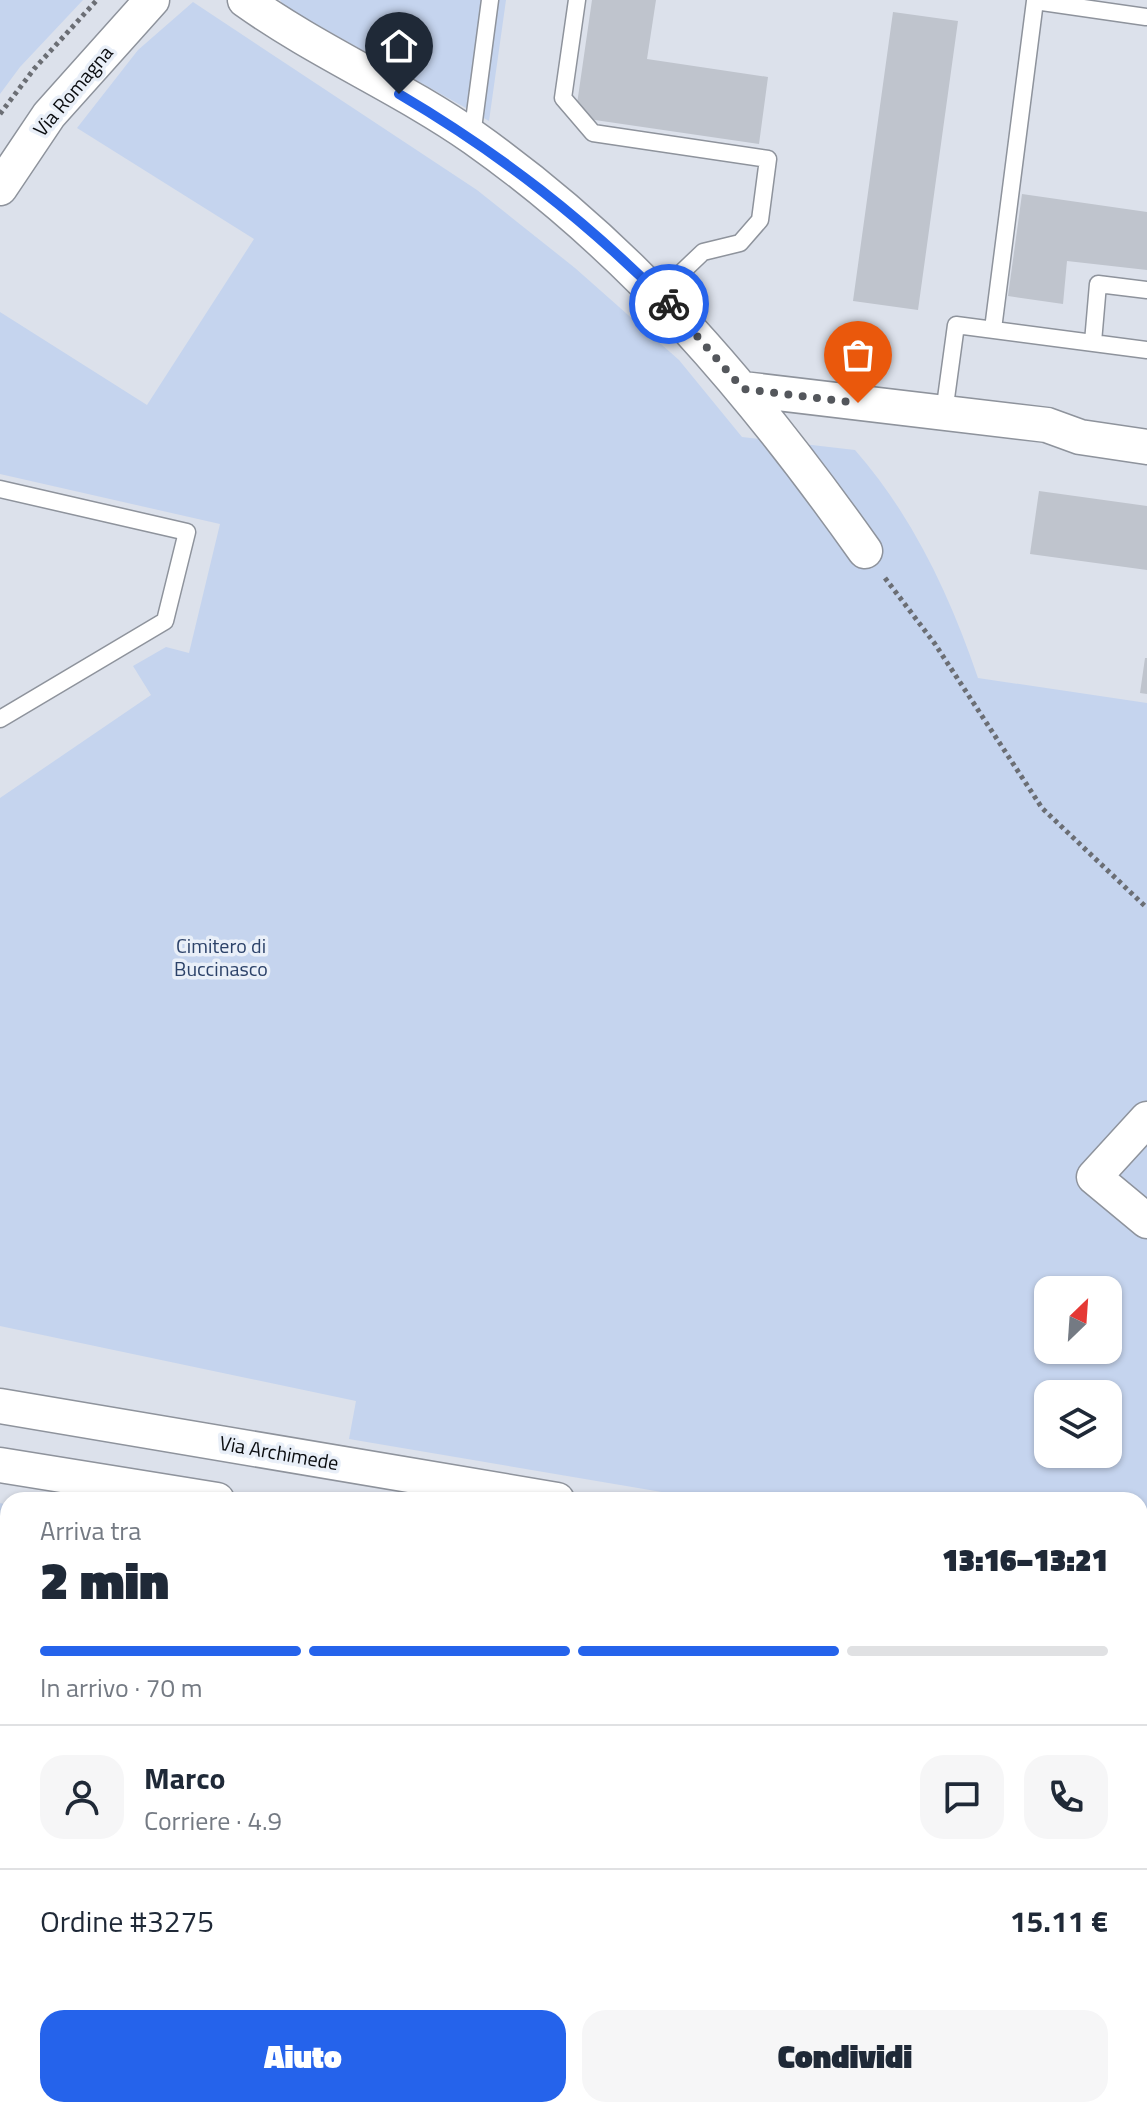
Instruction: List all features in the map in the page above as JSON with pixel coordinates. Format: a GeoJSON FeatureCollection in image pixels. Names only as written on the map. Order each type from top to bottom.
{"type":"FeatureCollection","features":[{"type":"Feature","properties":{"kind":"street","name":"Via Romagna"},"geometry":{"type":"LineString","coordinates":[[0,188],[49,115],[152,0]]}},
{"type":"Feature","properties":{"kind":"street"},"geometry":{"type":"LineString","coordinates":[[245,0],[277,23],[472,136],[546,193],[659,294],[792,448],[865,551]]}},
{"type":"Feature","properties":{"kind":"street"},"geometry":{"type":"LineString","coordinates":[[743,389],[1047,425],[1080,437],[1147,447]]}},
{"type":"Feature","properties":{"kind":"street"},"geometry":{"type":"LineString","coordinates":[[1147,1119],[1094,1177],[1147,1221]]}},
{"type":"Feature","properties":{"kind":"street","name":"Via Archimede"},"geometry":{"type":"LineString","coordinates":[[0,1406],[510,1492]]}},
{"type":"Feature","properties":{"kind":"street"},"geometry":{"type":"LineString","coordinates":[[0,1465],[167,1492]]}},
{"type":"Feature","properties":{"kind":"lane"},"geometry":{"type":"LineString","coordinates":[[472,136],[490,0]]}},
{"type":"Feature","properties":{"kind":"lane"},"geometry":{"type":"LineString","coordinates":[[577,0],[563,98],[593,133],[768,159],[760,220],[740,243],[703,252],[659,294]]}},
{"type":"Feature","properties":{"kind":"lane"},"geometry":{"type":"LineString","coordinates":[[993,329],[1035,1],[1146,17]]}},
{"type":"Feature","properties":{"kind":"lane"},"geometry":{"type":"LineString","coordinates":[[1093,342],[1098,284],[1147,290]]}},
{"type":"Feature","properties":{"kind":"lane"},"geometry":{"type":"LineString","coordinates":[[944,413],[956,325],[1147,350]]}},
{"type":"Feature","properties":{"kind":"lane"},"geometry":{"type":"LineString","coordinates":[[0,489],[187,532],[165,621],[0,719]]}},
{"type":"Feature","properties":{"kind":"path"},"geometry":{"type":"LineString","coordinates":[[0,114],[34,69],[97,0]]}},
{"type":"Feature","properties":{"kind":"path"},"geometry":{"type":"LineString","coordinates":[[865,551],[935,644],[1042,808],[1147,908]]}},
{"type":"Feature","properties":{"kind":"green space"},"geometry":{"type":"Polygon","coordinates":[[[0,0],[83,0],[20,67],[0,94],[0,0]]]}},
{"type":"Feature","properties":{"kind":"green space"},"geometry":{"type":"Polygon","coordinates":[[[280,0],[506,0],[489,121],[284,6],[280,0]]]}},
{"type":"Feature","properties":{"kind":"green space","name":"Cimitero di Buccinasco"},"geometry":{"type":"Polygon","coordinates":[[[193,2],[477,190],[575,268],[679,360],[742,437],[855,450],[895,502],[928,558],[978,678],[1147,703],[1147,1492],[662,1492],[349,1439],[356,1401],[0,1326],[0,798],[151,695],[133,666],[166,647],[189,653],[220,524],[0,474],[0,312],[147,405],[254,239],[77,128],[138,50],[193,2]]]}},
{"type":"Feature","properties":{"kind":"building"},"geometry":{"type":"Polygon","coordinates":[[[592,0],[656,0],[647,59],[768,77],[759,144],[588,119],[577,104],[592,0]]]}},
{"type":"Feature","properties":{"kind":"building"},"geometry":{"type":"Polygon","coordinates":[[[893,12],[958,21],[918,310],[853,301],[893,12]]]}},
{"type":"Feature","properties":{"kind":"building"},"geometry":{"type":"Polygon","coordinates":[[[1022,194],[1147,212],[1147,270],[1067,261],[1063,304],[1008,296],[1022,194]]]}},
{"type":"Feature","properties":{"kind":"building"},"geometry":{"type":"Polygon","coordinates":[[[1039,491],[1147,506],[1147,570],[1030,554],[1039,491]]]}},
{"type":"Feature","properties":{"kind":"building"},"geometry":{"type":"Polygon","coordinates":[[[1147,658],[1147,694],[1140,693],[1147,658]]]}},
{"type":"Feature","properties":{"kind":"way so far"},"geometry":{"type":"LineString","coordinates":[[669,304],[743,389],[858,403]]}},
{"type":"Feature","properties":{"kind":"route"},"geometry":{"type":"LineString","coordinates":[[399,94],[472,136],[535,184],[609,246],[669,304]]}}]}
